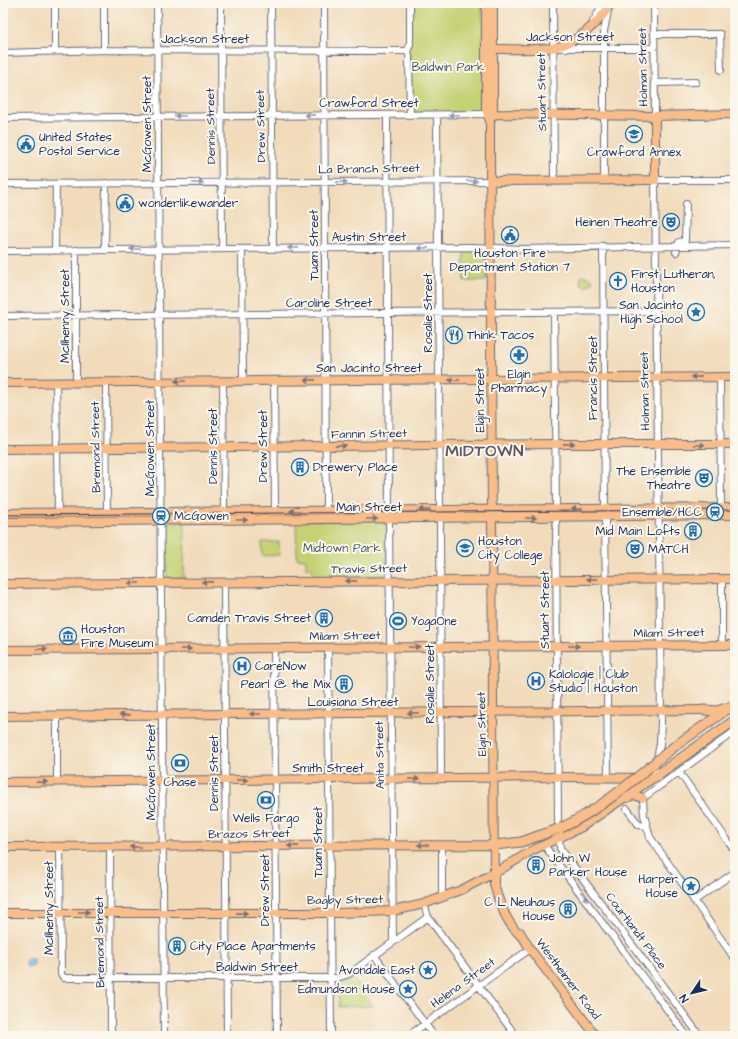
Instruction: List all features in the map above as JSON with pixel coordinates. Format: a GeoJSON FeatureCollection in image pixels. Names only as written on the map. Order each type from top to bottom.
{"type":"FeatureCollection","features":[{"type":"Feature","properties":{"kind":"highway"},"geometry":{"type":"LineString","coordinates":[[703,710],[717,711],[734,705]]}},
{"type":"Feature","properties":{"kind":"highway"},"geometry":{"type":"LineString","coordinates":[[495,845],[521,842],[559,825],[580,818],[607,800],[675,746],[734,705]]}},
{"type":"Feature","properties":{"kind":"highway"},"geometry":{"type":"LineString","coordinates":[[653,778],[735,720]]}},
{"type":"Feature","properties":{"kind":"main road","name":"Elgin Street"},"geometry":{"type":"LineString","coordinates":[[486,3],[489,49],[490,116],[495,872]]}},
{"type":"Feature","properties":{"kind":"main road","name":"Elgin Street"},"geometry":{"type":"LineString","coordinates":[[489,49],[493,3]]}},
{"type":"Feature","properties":{"kind":"main road"},"geometry":{"type":"LineString","coordinates":[[552,48],[586,32],[596,23],[607,4]]}},
{"type":"Feature","properties":{"kind":"main road","name":"Jackson Street"},"geometry":{"type":"LineString","coordinates":[[489,49],[552,48]]}},
{"type":"Feature","properties":{"kind":"main road","name":"Crawford Street"},"geometry":{"type":"LineString","coordinates":[[490,116],[655,116],[735,114]]}},
{"type":"Feature","properties":{"kind":"main road","name":"Holman Street"},"geometry":{"type":"LineString","coordinates":[[655,116],[655,180]]}},
{"type":"Feature","properties":{"kind":"main road","name":"La Branch Street"},"geometry":{"type":"LineString","coordinates":[[490,181],[655,180]]}},
{"type":"Feature","properties":{"kind":"main road","name":"San Jacinto Street"},"geometry":{"type":"LineString","coordinates":[[3,383],[735,377]]}},
{"type":"Feature","properties":{"kind":"main road","name":"Fannin Street"},"geometry":{"type":"LineString","coordinates":[[3,449],[107,449],[224,446],[735,444]]}},
{"type":"Feature","properties":{"kind":"main road","name":"Main Street"},"geometry":{"type":"LineString","coordinates":[[658,513],[735,508]]}},
{"type":"Feature","properties":{"kind":"main road","name":"Main Street"},"geometry":{"type":"LineString","coordinates":[[3,513],[107,512],[161,516],[224,511],[326,511],[389,514]]}},
{"type":"Feature","properties":{"kind":"main road","name":"Main Street"},"geometry":{"type":"LineString","coordinates":[[3,522],[161,516],[556,513],[735,515]]}},
{"type":"Feature","properties":{"kind":"main road","name":"Travis Street"},"geometry":{"type":"LineString","coordinates":[[3,584],[606,579],[658,580],[735,578]]}},
{"type":"Feature","properties":{"kind":"main road","name":"Milam Street"},"geometry":{"type":"LineString","coordinates":[[3,650],[162,648],[274,649],[735,644]]}},
{"type":"Feature","properties":{"kind":"main road","name":"Louisiana Street"},"geometry":{"type":"LineString","coordinates":[[3,716],[660,712],[703,710]]}},
{"type":"Feature","properties":{"kind":"main road","name":"Smith Street"},"geometry":{"type":"LineString","coordinates":[[3,782],[558,777],[653,778]]}},
{"type":"Feature","properties":{"kind":"main road","name":"Bagby Street"},"geometry":{"type":"LineString","coordinates":[[3,913],[340,913],[393,911],[424,904],[495,872],[544,845],[580,828],[653,778]]}},
{"type":"Feature","properties":{"kind":"main road"},"geometry":{"type":"LineString","coordinates":[[622,800],[634,795],[643,798]]}},
{"type":"Feature","properties":{"kind":"main road","name":"Brazos Street"},"geometry":{"type":"LineString","coordinates":[[3,848],[495,845]]}},
{"type":"Feature","properties":{"kind":"main road","name":"Westheimer Road"},"geometry":{"type":"LineString","coordinates":[[495,872],[494,884],[498,901],[510,924],[521,936],[596,1036]]}},
{"type":"Feature","properties":{"kind":"street"},"geometry":{"type":"LineString","coordinates":[[55,3],[55,51]]}},
{"type":"Feature","properties":{"kind":"street"},"geometry":{"type":"LineString","coordinates":[[104,3],[104,50]]}},
{"type":"Feature","properties":{"kind":"street","name":"McGowen Street"},"geometry":{"type":"LineString","coordinates":[[158,3],[164,1036]]}},
{"type":"Feature","properties":{"kind":"street","name":"Dennis Street"},"geometry":{"type":"LineString","coordinates":[[221,3],[222,248]]}},
{"type":"Feature","properties":{"kind":"street","name":"Drew Street"},"geometry":{"type":"LineString","coordinates":[[271,3],[272,248]]}},
{"type":"Feature","properties":{"kind":"street","name":"Tuam Street"},"geometry":{"type":"LineString","coordinates":[[324,3],[326,511]]}},
{"type":"Feature","properties":{"kind":"street"},"geometry":{"type":"LineString","coordinates":[[410,3],[410,45],[407,50],[409,55],[410,115]]}},
{"type":"Feature","properties":{"kind":"street","name":"Stuart Street"},"geometry":{"type":"LineString","coordinates":[[553,3],[552,48],[554,181]]}},
{"type":"Feature","properties":{"kind":"street","name":"Holman Street"},"geometry":{"type":"LineString","coordinates":[[654,3],[655,116]]}},
{"type":"Feature","properties":{"kind":"street"},"geometry":{"type":"LineString","coordinates":[[604,181],[604,31],[607,4]]}},
{"type":"Feature","properties":{"kind":"street"},"geometry":{"type":"LineString","coordinates":[[654,34],[720,34],[721,70]]}},
{"type":"Feature","properties":{"kind":"street","name":"Jackson Street"},"geometry":{"type":"LineString","coordinates":[[552,48],[654,48]]}},
{"type":"Feature","properties":{"kind":"street","name":"Jackson Street"},"geometry":{"type":"LineString","coordinates":[[3,52],[104,50],[407,50]]}},
{"type":"Feature","properties":{"kind":"street"},"geometry":{"type":"LineString","coordinates":[[654,83],[696,82]]}},
{"type":"Feature","properties":{"kind":"street","name":"Crawford Street"},"geometry":{"type":"LineString","coordinates":[[3,118],[324,115],[490,116]]}},
{"type":"Feature","properties":{"kind":"street","name":"Rosalie Street"},"geometry":{"type":"LineString","coordinates":[[437,115],[441,779]]}},
{"type":"Feature","properties":{"kind":"street","name":"Anita Street"},"geometry":{"type":"LineString","coordinates":[[387,116],[393,942]]}},
{"type":"Feature","properties":{"kind":"street","name":"Holman Street"},"geometry":{"type":"LineString","coordinates":[[653,778],[660,737],[655,180]]}},
{"type":"Feature","properties":{"kind":"street","name":"La Branch Street"},"geometry":{"type":"LineString","coordinates":[[655,180],[735,180]]}},
{"type":"Feature","properties":{"kind":"street","name":"La Branch Street"},"geometry":{"type":"LineString","coordinates":[[3,184],[490,181]]}},
{"type":"Feature","properties":{"kind":"street"},"geometry":{"type":"LineString","coordinates":[[105,249],[106,183]]}},
{"type":"Feature","properties":{"kind":"street"},"geometry":{"type":"LineString","coordinates":[[55,250],[56,184]]}},
{"type":"Feature","properties":{"kind":"street"},"geometry":{"type":"LineString","coordinates":[[677,249],[679,242],[685,241],[686,204]]}},
{"type":"Feature","properties":{"kind":"street","name":"Austin Street"},"geometry":{"type":"LineString","coordinates":[[3,250],[438,247],[490,249],[604,246],[655,246],[677,249],[735,245]]}},
{"type":"Feature","properties":{"kind":"street","name":"Francis Street"},"geometry":{"type":"LineString","coordinates":[[604,246],[608,778]]}},
{"type":"Feature","properties":{"kind":"street"},"geometry":{"type":"LineString","coordinates":[[242,249],[243,381]]}},
{"type":"Feature","properties":{"kind":"street","name":"McIlhenny Street"},"geometry":{"type":"LineString","coordinates":[[76,250],[76,382]]}},
{"type":"Feature","properties":{"kind":"street","name":"Caroline Street"},"geometry":{"type":"LineString","coordinates":[[3,316],[491,314],[656,311]]}},
{"type":"Feature","properties":{"kind":"street","name":"Stuart Street"},"geometry":{"type":"LineString","coordinates":[[554,313],[554,444],[559,825]]}},
{"type":"Feature","properties":{"kind":"street"},"geometry":{"type":"LineString","coordinates":[[720,376],[721,508]]}},
{"type":"Feature","properties":{"kind":"street","name":"Dennis Street"},"geometry":{"type":"LineString","coordinates":[[223,381],[224,511]]}},
{"type":"Feature","properties":{"kind":"street","name":"Drew Street"},"geometry":{"type":"LineString","coordinates":[[274,381],[275,511]]}},
{"type":"Feature","properties":{"kind":"street"},"geometry":{"type":"LineString","coordinates":[[56,382],[58,512]]}},
{"type":"Feature","properties":{"kind":"street","name":"Bremond Street"},"geometry":{"type":"LineString","coordinates":[[106,382],[107,512]]}},
{"type":"Feature","properties":{"kind":"street"},"geometry":{"type":"LineString","coordinates":[[722,579],[722,645]]}},
{"type":"Feature","properties":{"kind":"street","name":"Dennis Street"},"geometry":{"type":"LineString","coordinates":[[224,582],[228,978],[227,1036]]}},
{"type":"Feature","properties":{"kind":"street","name":"Tuam Street"},"geometry":{"type":"LineString","coordinates":[[328,648],[328,780],[330,845],[329,912],[332,1036]]}},
{"type":"Feature","properties":{"kind":"street","name":"Drew Street"},"geometry":{"type":"LineString","coordinates":[[274,649],[278,978],[277,1036]]}},
{"type":"Feature","properties":{"kind":"street"},"geometry":{"type":"LineString","coordinates":[[58,716],[58,782]]}},
{"type":"Feature","properties":{"kind":"street"},"geometry":{"type":"LineString","coordinates":[[734,735],[643,798],[646,826],[656,848],[735,959]]}},
{"type":"Feature","properties":{"kind":"street"},"geometry":{"type":"LineString","coordinates":[[679,772],[735,851]]}},
{"type":"Feature","properties":{"kind":"street"},"geometry":{"type":"LineString","coordinates":[[627,809],[639,825],[646,826]]}},
{"type":"Feature","properties":{"kind":"street","name":"Courtlandt Place"},"geometry":{"type":"LineString","coordinates":[[559,838],[559,846],[567,858],[700,1036]]}},
{"type":"Feature","properties":{"kind":"street"},"geometry":{"type":"LineString","coordinates":[[442,845],[442,897]]}},
{"type":"Feature","properties":{"kind":"street","name":"Courtlandt Place"},"geometry":{"type":"LineString","coordinates":[[544,845],[559,863],[687,1036]]}},
{"type":"Feature","properties":{"kind":"street","name":"McIlhenny Street"},"geometry":{"type":"LineString","coordinates":[[60,847],[61,969]]}},
{"type":"Feature","properties":{"kind":"street","name":"Bremond Street"},"geometry":{"type":"LineString","coordinates":[[110,847],[111,1036]]}},
{"type":"Feature","properties":{"kind":"street"},"geometry":{"type":"LineString","coordinates":[[559,863],[567,858]]}},
{"type":"Feature","properties":{"kind":"street"},"geometry":{"type":"LineString","coordinates":[[694,900],[735,872]]}},
{"type":"Feature","properties":{"kind":"street"},"geometry":{"type":"LineString","coordinates":[[592,908],[600,902]]}},
{"type":"Feature","properties":{"kind":"street"},"geometry":{"type":"LineString","coordinates":[[424,904],[428,917],[516,1036]]}},
{"type":"Feature","properties":{"kind":"street","name":"Baldwin Street"},"geometry":{"type":"LineString","coordinates":[[61,969],[61,974],[64,978],[111,980],[331,978],[349,974],[428,917]]}},
{"type":"Feature","properties":{"kind":"street","name":"Helena Street"},"geometry":{"type":"LineString","coordinates":[[408,1036],[530,948]]}},
{"type":"Feature","properties":{"kind":"street"},"geometry":{"type":"LineString","coordinates":[[628,956],[636,950]]}},
{"type":"Feature","properties":{"kind":"street"},"geometry":{"type":"LineString","coordinates":[[374,955],[434,1036]]}},
{"type":"Feature","properties":{"kind":"street"},"geometry":{"type":"LineString","coordinates":[[662,1002],[670,996]]}},
{"type":"Feature","properties":{"kind":"street"},"geometry":{"type":"LineString","coordinates":[[729,1036],[735,1031]]}},
{"type":"Feature","properties":{"kind":"green space","name":"Baldwin Park"},"geometry":{"type":"Polygon","coordinates":[[[412,3],[482,3],[485,112],[414,113],[412,111],[409,50],[412,3]]]}},
{"type":"Feature","properties":{"kind":"green space"},"geometry":{"type":"Polygon","coordinates":[[[483,251],[486,254],[486,281],[464,281],[464,252],[483,251]]]}},
{"type":"Feature","properties":{"kind":"green space"},"geometry":{"type":"Polygon","coordinates":[[[582,275],[591,278],[593,282],[585,287],[582,286],[580,279],[582,275]]]}},
{"type":"Feature","properties":{"kind":"green space","name":"Midtown Park"},"geometry":{"type":"Polygon","coordinates":[[[296,520],[385,521],[387,524],[387,576],[313,577],[312,568],[306,568],[306,559],[297,558],[296,520]]]}},
{"type":"Feature","properties":{"kind":"green space"},"geometry":{"type":"Polygon","coordinates":[[[185,522],[184,578],[167,578],[166,523],[185,522]]]}},
{"type":"Feature","properties":{"kind":"green space"},"geometry":{"type":"Polygon","coordinates":[[[262,542],[279,542],[280,555],[262,556],[262,542]]]}},
{"type":"Feature","properties":{"kind":"green space"},"geometry":{"type":"Polygon","coordinates":[[[353,978],[373,1006],[338,1007],[338,984],[353,978]]]}},
{"type":"Feature","properties":{"kind":"water"},"geometry":{"type":"Polygon","coordinates":[[[30,958],[35,963],[30,968],[25,963],[30,958]]]}},
{"type":"Feature","properties":{"kind":"tram line"},"geometry":{"type":"LineString","coordinates":[[3,515],[735,510]]}},
{"type":"Feature","properties":{"kind":"place","name":"Crawford Annex"},"geometry":{"type":"Point","coordinates":[634,134]}},
{"type":"Feature","properties":{"kind":"place","name":"United States Postal Service"},"geometry":{"type":"Point","coordinates":[26,144]}},
{"type":"Feature","properties":{"kind":"place","name":"wonderlikewander"},"geometry":{"type":"Point","coordinates":[125,203]}},
{"type":"Feature","properties":{"kind":"place","name":"Heinen Theatre"},"geometry":{"type":"Point","coordinates":[671,222]}},
{"type":"Feature","properties":{"kind":"place","name":"Houston Fire Department Station 7"},"geometry":{"type":"Point","coordinates":[510,235]}},
{"type":"Feature","properties":{"kind":"place","name":"First Lutheran, Houston"},"geometry":{"type":"Point","coordinates":[618,281]}},
{"type":"Feature","properties":{"kind":"place","name":"San Jacinto High School"},"geometry":{"type":"Point","coordinates":[696,312]}},
{"type":"Feature","properties":{"kind":"place","name":"Think Tacos"},"geometry":{"type":"Point","coordinates":[454,335]}},
{"type":"Feature","properties":{"kind":"place","name":"Elgin Pharmacy"},"geometry":{"type":"Point","coordinates":[519,355]}},
{"type":"Feature","properties":{"kind":"place","name":"Drewery Place"},"geometry":{"type":"Point","coordinates":[300,467]}},
{"type":"Feature","properties":{"kind":"place","name":"The Ensemble Theatre"},"geometry":{"type":"Point","coordinates":[704,478]}},
{"type":"Feature","properties":{"kind":"place","name":"Ensemble/HCC"},"geometry":{"type":"Point","coordinates":[715,512]}},
{"type":"Feature","properties":{"kind":"place","name":"McGowen"},"geometry":{"type":"Point","coordinates":[161,516]}},
{"type":"Feature","properties":{"kind":"place","name":"Mid Main Lofts"},"geometry":{"type":"Point","coordinates":[693,531]}},
{"type":"Feature","properties":{"kind":"place","name":"Houston City College"},"geometry":{"type":"Point","coordinates":[465,548]}},
{"type":"Feature","properties":{"kind":"place","name":"MATCH"},"geometry":{"type":"Point","coordinates":[635,549]}},
{"type":"Feature","properties":{"kind":"place","name":"Camden Travis Street"},"geometry":{"type":"Point","coordinates":[324,618]}},
{"type":"Feature","properties":{"kind":"place","name":"YogaOne"},"geometry":{"type":"Point","coordinates":[398,621]}},
{"type":"Feature","properties":{"kind":"place","name":"Houston Fire Museum"},"geometry":{"type":"Point","coordinates":[68,636]}},
{"type":"Feature","properties":{"kind":"place","name":"CareNow"},"geometry":{"type":"Point","coordinates":[242,666]}},
{"type":"Feature","properties":{"kind":"place","name":"Kalologie | Club Studio | Houston"},"geometry":{"type":"Point","coordinates":[536,681]}},
{"type":"Feature","properties":{"kind":"place","name":"Pearl @ the Mix"},"geometry":{"type":"Point","coordinates":[344,684]}},
{"type":"Feature","properties":{"kind":"place","name":"Chase"},"geometry":{"type":"Point","coordinates":[180,763]}},
{"type":"Feature","properties":{"kind":"place","name":"Wells Fargo"},"geometry":{"type":"Point","coordinates":[266,800]}},
{"type":"Feature","properties":{"kind":"place","name":"John W Parker House"},"geometry":{"type":"Point","coordinates":[536,865]}},
{"type":"Feature","properties":{"kind":"place","name":"Harper House"},"geometry":{"type":"Point","coordinates":[691,886]}},
{"type":"Feature","properties":{"kind":"place","name":"C L Neuhaus House"},"geometry":{"type":"Point","coordinates":[568,909]}},
{"type":"Feature","properties":{"kind":"place","name":"City Place Apartments"},"geometry":{"type":"Point","coordinates":[177,946]}},
{"type":"Feature","properties":{"kind":"place","name":"Avondale East"},"geometry":{"type":"Point","coordinates":[428,970]}},
{"type":"Feature","properties":{"kind":"place","name":"Edmundson House"},"geometry":{"type":"Point","coordinates":[408,989]}},
{"type":"Feature","properties":{"kind":"district","name":"MIDTOWN"},"geometry":{"type":"Point","coordinates":[485,451]}}]}
